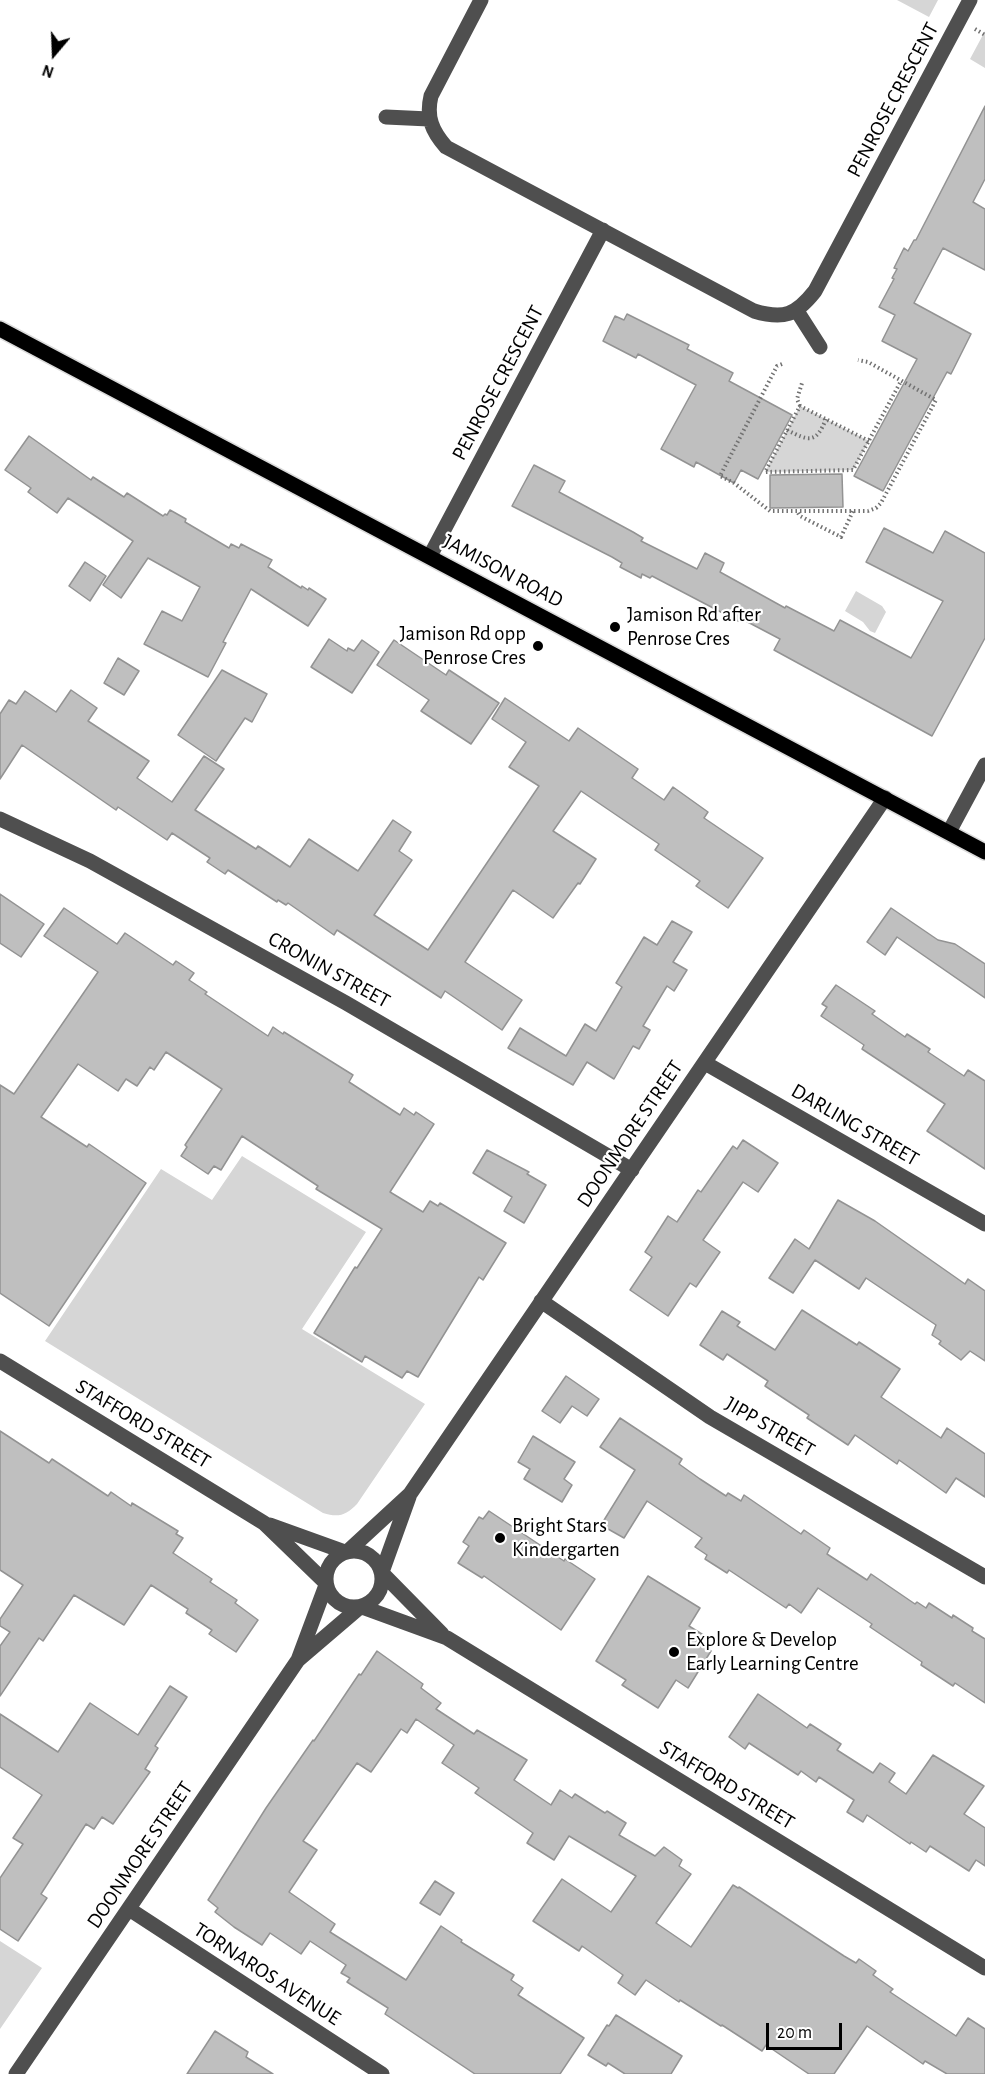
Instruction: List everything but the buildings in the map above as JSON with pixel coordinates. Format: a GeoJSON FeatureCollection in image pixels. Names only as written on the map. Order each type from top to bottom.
{"type":"FeatureCollection","features":[{"type":"Feature","properties":{"kind":"main road","name":"JAMISON ROAD"},"geometry":{"type":"LineString","coordinates":[[0,329],[985,852]]}},
{"type":"Feature","properties":{"kind":"street"},"geometry":{"type":"LineString","coordinates":[[481,0],[435,87],[428,107],[429,119],[439,139],[457,154],[754,311],[777,315],[796,311],[819,347]]}},
{"type":"Feature","properties":{"kind":"street","name":"PENROSE CRESCENT"},"geometry":{"type":"LineString","coordinates":[[796,311],[815,291],[970,0]]}},
{"type":"Feature","properties":{"kind":"street"},"geometry":{"type":"LineString","coordinates":[[386,117],[429,119]]}},
{"type":"Feature","properties":{"kind":"street","name":"PENROSE CRESCENT"},"geometry":{"type":"LineString","coordinates":[[430,556],[603,230]]}},
{"type":"Feature","properties":{"kind":"street"},"geometry":{"type":"LineString","coordinates":[[949,832],[985,765]]}},
{"type":"Feature","properties":{"kind":"street","name":"DOONMORE STREET"},"geometry":{"type":"LineString","coordinates":[[346,1552],[410,1494],[885,798]]}},
{"type":"Feature","properties":{"kind":"street","name":"CRONIN STREET"},"geometry":{"type":"LineString","coordinates":[[0,819],[90,861],[356,1008],[632,1170]]}},
{"type":"Feature","properties":{"kind":"street","name":"DARLING STREET"},"geometry":{"type":"LineString","coordinates":[[705,1063],[985,1224]]}},
{"type":"Feature","properties":{"kind":"street","name":"JIPP STREET"},"geometry":{"type":"LineString","coordinates":[[541,1301],[717,1421],[985,1577]]}},
{"type":"Feature","properties":{"kind":"street","name":"STAFFORD STREET"},"geometry":{"type":"LineString","coordinates":[[0,1361],[264,1523],[346,1552]]}},
{"type":"Feature","properties":{"kind":"street","name":"DOONMORE STREET"},"geometry":{"type":"LineString","coordinates":[[382,1572],[410,1494]]}},
{"type":"Feature","properties":{"kind":"street","name":"STAFFORD STREET"},"geometry":{"type":"LineString","coordinates":[[264,1523],[326,1583]]}},
{"type":"Feature","properties":{"kind":"street"},"geometry":{"type":"LineString","coordinates":[[346,1552],[364,1553],[378,1564],[382,1572],[381,1590],[376,1598],[361,1607],[351,1608],[335,1600],[326,1583],[326,1574],[332,1560],[346,1552]]}},
{"type":"Feature","properties":{"kind":"street","name":"STAFFORD STREET"},"geometry":{"type":"LineString","coordinates":[[382,1572],[447,1638]]}},
{"type":"Feature","properties":{"kind":"street","name":"DOONMORE STREET"},"geometry":{"type":"LineString","coordinates":[[16,2074],[298,1660],[326,1583]]}},
{"type":"Feature","properties":{"kind":"street","name":"DOONMORE STREET"},"geometry":{"type":"LineString","coordinates":[[298,1660],[361,1607]]}},
{"type":"Feature","properties":{"kind":"street","name":"STAFFORD STREET"},"geometry":{"type":"LineString","coordinates":[[361,1607],[447,1638],[985,1968]]}},
{"type":"Feature","properties":{"kind":"street","name":"TORNAROS AVENUE"},"geometry":{"type":"LineString","coordinates":[[129,1909],[382,2074]]}},
{"type":"Feature","properties":{"kind":"path"},"geometry":{"type":"LineString","coordinates":[[782,364],[777,366],[720,476],[734,483],[770,511],[854,512],[868,511],[881,503],[936,400],[868,362],[858,360]]}},
{"type":"Feature","properties":{"kind":"path"},"geometry":{"type":"LineString","coordinates":[[800,406],[765,472],[854,470],[902,381]]}},
{"type":"Feature","properties":{"kind":"path"},"geometry":{"type":"LineString","coordinates":[[802,383],[797,399],[800,406],[869,441]]}},
{"type":"Feature","properties":{"kind":"path"},"geometry":{"type":"LineString","coordinates":[[788,430],[813,439],[820,434],[826,420]]}},
{"type":"Feature","properties":{"kind":"path"},"geometry":{"type":"LineString","coordinates":[[798,513],[841,537],[854,512]]}},
{"type":"Feature","properties":{"kind":"shaded area"},"geometry":{"type":"Polygon","coordinates":[[[897,0],[938,0],[929,17],[897,0]]]}},
{"type":"Feature","properties":{"kind":"shaded area"},"geometry":{"type":"Polygon","coordinates":[[[985,31],[985,68],[970,59],[985,31]]]}},
{"type":"Feature","properties":{"kind":"shaded area"},"geometry":{"type":"Polygon","coordinates":[[[800,406],[869,441],[853,470],[765,472],[800,406]]]}},
{"type":"Feature","properties":{"kind":"shaded area"},"geometry":{"type":"Polygon","coordinates":[[[856,591],[882,606],[886,612],[875,633],[845,611],[856,591]]]}},
{"type":"Feature","properties":{"kind":"shaded area"},"geometry":{"type":"Polygon","coordinates":[[[242,1156],[366,1232],[302,1329],[425,1404],[357,1504],[342,1514],[323,1513],[45,1341],[161,1169],[212,1200],[242,1156]]]}},
{"type":"Feature","properties":{"kind":"shaded area"},"geometry":{"type":"Polygon","coordinates":[[[0,1941],[42,1968],[0,2029],[0,1941]]]}},
{"type":"Feature","properties":{"kind":"place","name":"Jamison Rd after Penrose Cres"},"geometry":{"type":"Point","coordinates":[615,627]}},
{"type":"Feature","properties":{"kind":"place","name":"Jamison Rd opp Penrose Cres"},"geometry":{"type":"Point","coordinates":[538,646]}},
{"type":"Feature","properties":{"kind":"place","name":"Bright Stars Kindergarten"},"geometry":{"type":"Point","coordinates":[500,1538]}},
{"type":"Feature","properties":{"kind":"place","name":"Explore & Develop Early Learning Centre"},"geometry":{"type":"Point","coordinates":[674,1652]}}]}
